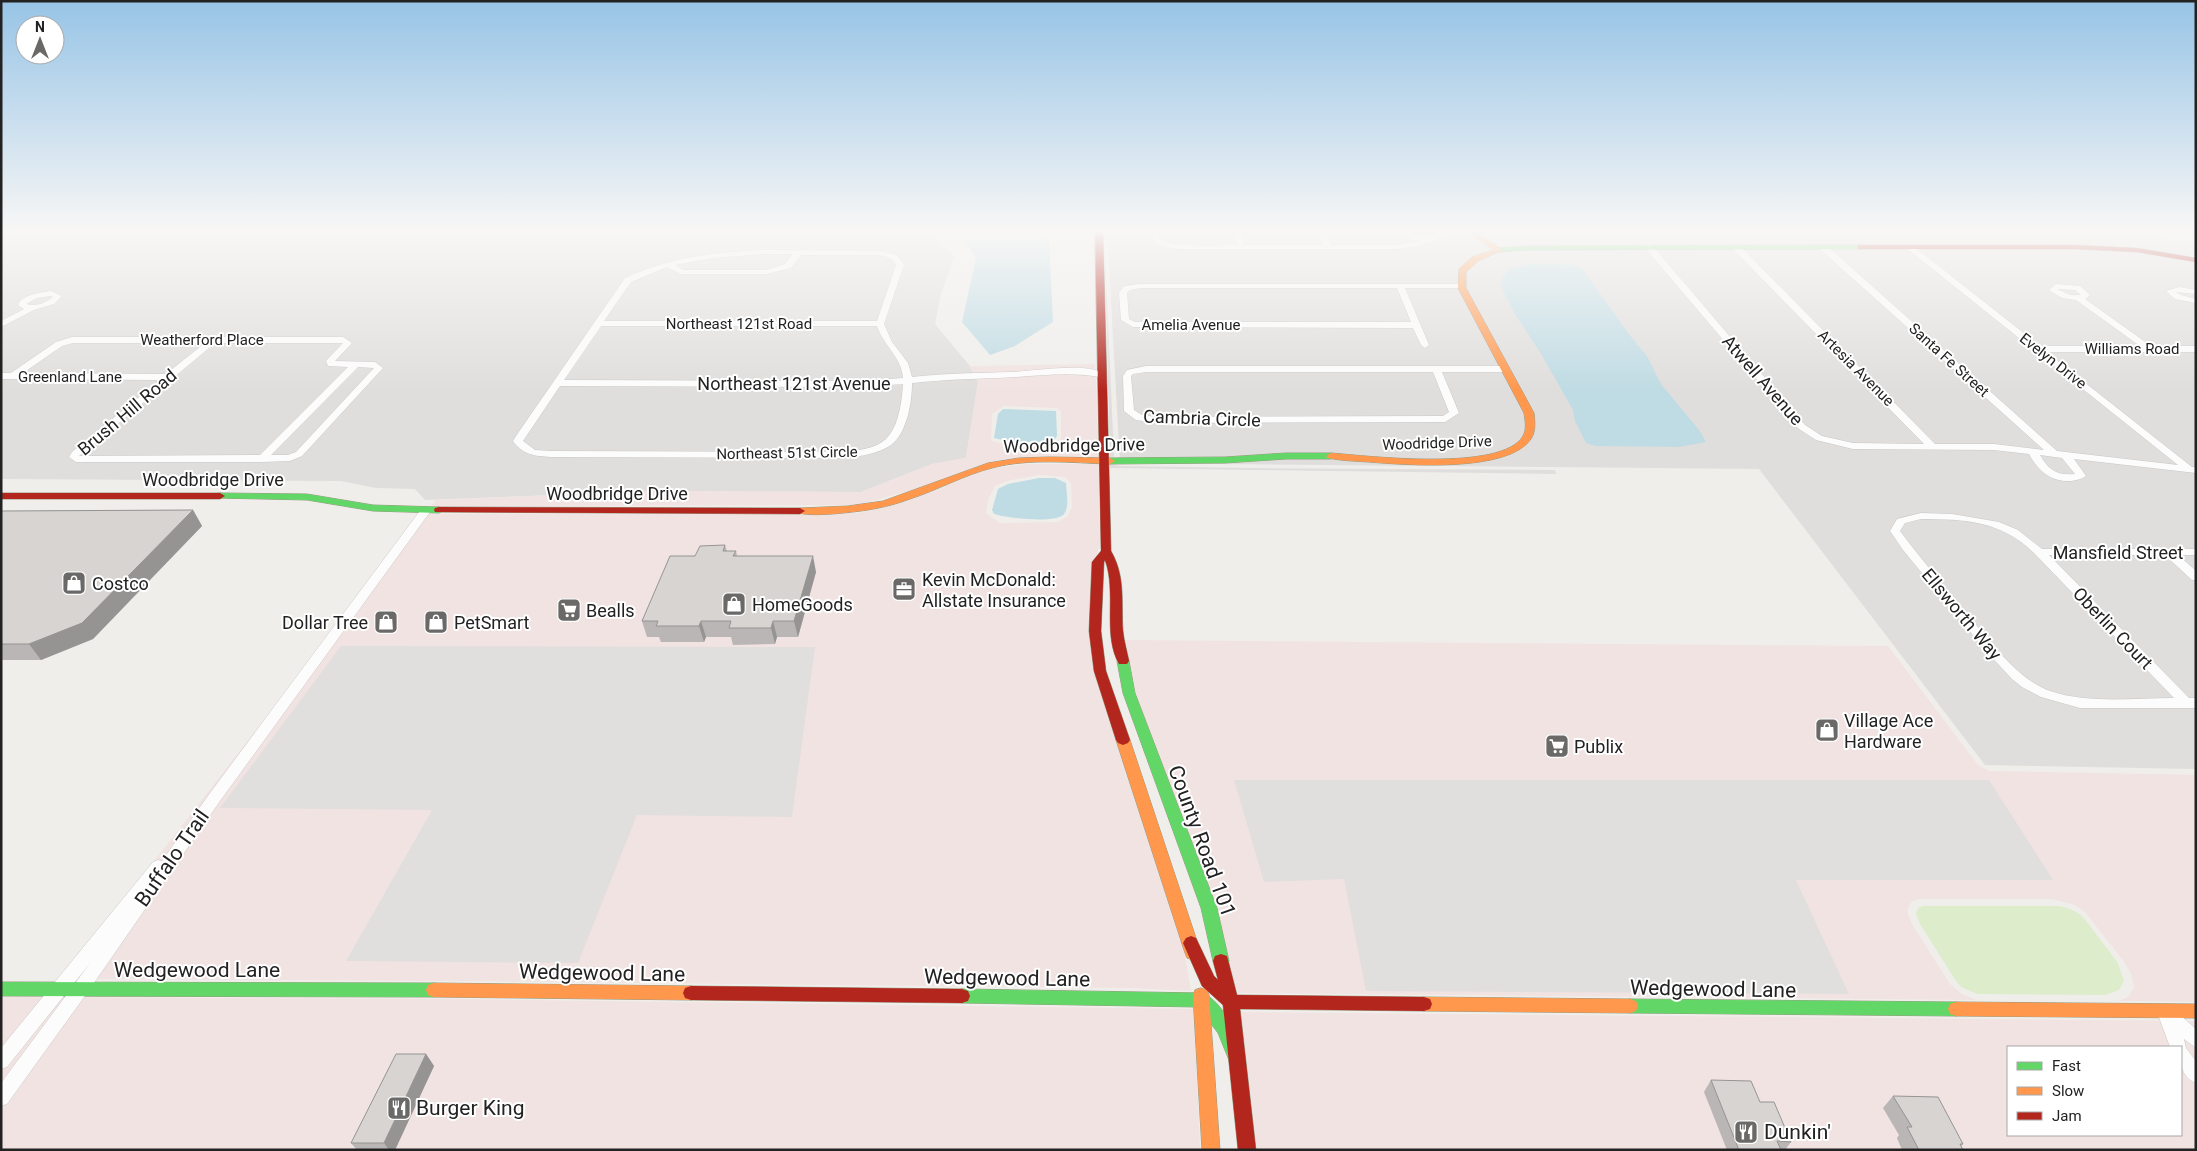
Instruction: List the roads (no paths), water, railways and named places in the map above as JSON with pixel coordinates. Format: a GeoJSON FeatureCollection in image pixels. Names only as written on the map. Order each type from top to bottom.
{"type":"FeatureCollection","features":[{"type":"Feature","properties":{"kind":"street","name":"Northeast 51st Circle"},"geometry":{"type":"LineString","coordinates":[[625,284],[520,436],[518,441],[526,451],[551,454],[616,455],[845,455],[862,452],[888,442],[896,433],[904,408],[908,381],[908,371],[904,362],[890,345],[880,324],[894,284]]}},
{"type":"Feature","properties":{"kind":"street","name":"County Road 101"},"geometry":{"type":"LineString","coordinates":[[1099,284],[1106,551],[1114,563],[1117,586],[1116,632],[1129,693],[1209,908],[1231,1002],[1247,1150]]}},
{"type":"Feature","properties":{"kind":"street","name":"Atwell Avenue"},"geometry":{"type":"LineString","coordinates":[[1680,284],[1810,433],[1829,441],[1853,446],[1994,447],[2032,450],[2193,471]]}},
{"type":"Feature","properties":{"kind":"street","name":"Artesia Avenue"},"geometry":{"type":"LineString","coordinates":[[1772,284],[1933,446]]}},
{"type":"Feature","properties":{"kind":"street","name":"Santa Fe Street"},"geometry":{"type":"LineString","coordinates":[[1865,284],[2059,453]]}},
{"type":"Feature","properties":{"kind":"street","name":"Evelyn Drive"},"geometry":{"type":"LineString","coordinates":[[1955,284],[2193,471]]}},
{"type":"Feature","properties":{"kind":"street","name":"Amelia Avenue"},"geometry":{"type":"LineString","coordinates":[[1416,324],[1141,325],[1128,322],[1124,317],[1123,293],[1127,288],[1134,286],[1462,286]]}},
{"type":"Feature","properties":{"kind":"street"},"geometry":{"type":"LineString","coordinates":[[1400,286],[1425,345]]}},
{"type":"Feature","properties":{"kind":"street","name":"Woodridge Drive"},"geometry":{"type":"LineString","coordinates":[[1375,461],[1480,460],[1498,457],[1523,443],[1530,435],[1528,413],[1462,286]]}},
{"type":"Feature","properties":{"kind":"street"},"geometry":{"type":"LineString","coordinates":[[2078,298],[2149,349]]}},
{"type":"Feature","properties":{"kind":"street"},"geometry":{"type":"LineString","coordinates":[[1,325],[32,308]]}},
{"type":"Feature","properties":{"kind":"street","name":"Northeast 121st Road"},"geometry":{"type":"LineString","coordinates":[[598,324],[880,324]]}},
{"type":"Feature","properties":{"kind":"street","name":"Weatherford Place"},"geometry":{"type":"LineString","coordinates":[[13,376],[59,344],[69,340],[345,340],[348,344],[330,362],[334,365],[355,365]]}},
{"type":"Feature","properties":{"kind":"street","name":"Brush Hill Road"},"geometry":{"type":"LineString","coordinates":[[213,340],[75,454],[74,458],[284,460],[298,455],[379,368],[374,365],[355,365]]}},
{"type":"Feature","properties":{"kind":"street","name":"Williams Road"},"geometry":{"type":"LineString","coordinates":[[2038,349],[2196,349]]}},
{"type":"Feature","properties":{"kind":"street"},"geometry":{"type":"LineString","coordinates":[[262,459],[355,365]]}},
{"type":"Feature","properties":{"kind":"street","name":"Cambria Circle"},"geometry":{"type":"LineString","coordinates":[[1436,369],[1454,413],[1445,419],[1146,419],[1132,415],[1129,411],[1127,376],[1137,370],[1436,369],[1505,369]]}},
{"type":"Feature","properties":{"kind":"street","name":"Northeast 121st Avenue"},"geometry":{"type":"LineString","coordinates":[[556,383],[862,384],[960,375],[1031,373],[1051,377],[1090,377],[1100,374]]}},
{"type":"Feature","properties":{"kind":"street","name":"Greenland Lane"},"geometry":{"type":"LineString","coordinates":[[1,376],[168,377]]}},
{"type":"Feature","properties":{"kind":"street"},"geometry":{"type":"LineString","coordinates":[[2032,450],[2040,465],[2047,472],[2059,477],[2072,478],[2082,476],[2059,453]]}},
{"type":"Feature","properties":{"kind":"street","name":"Woodbridge Drive"},"geometry":{"type":"LineString","coordinates":[[1,496],[297,497],[373,508],[426,510],[859,509],[895,500],[963,473],[994,464],[1028,461],[1226,460],[1250,457],[1301,456],[1375,461]]}},
{"type":"Feature","properties":{"kind":"street"},"geometry":{"type":"LineString","coordinates":[[215,797],[426,510]]}},
{"type":"Feature","properties":{"kind":"street","name":"Ellsworth Way"},"geometry":{"type":"LineString","coordinates":[[2039,552],[2011,530],[1979,519],[1912,517],[1902,520],[1897,525],[1895,531],[1991,650],[2026,684],[2045,694],[2080,703],[2191,703]]}},
{"type":"Feature","properties":{"kind":"street","name":"County Road 101"},"geometry":{"type":"LineString","coordinates":[[1106,551],[1098,562],[1095,631],[1100,671],[1191,944],[1202,1000],[1211,1150]]}},
{"type":"Feature","properties":{"kind":"street","name":"Mansfield Street"},"geometry":{"type":"LineString","coordinates":[[2039,552],[2196,552]]}},
{"type":"Feature","properties":{"kind":"street","name":"Oberlin Court"},"geometry":{"type":"LineString","coordinates":[[2039,552],[2191,703]]}},
{"type":"Feature","properties":{"kind":"street"},"geometry":{"type":"LineString","coordinates":[[2168,552],[2196,577]]}},
{"type":"Feature","properties":{"kind":"street"},"geometry":{"type":"LineString","coordinates":[[1098,653],[1120,652]]}},
{"type":"Feature","properties":{"kind":"street"},"geometry":{"type":"LineString","coordinates":[[1137,783],[1161,780]]}},
{"type":"Feature","properties":{"kind":"street","name":"Buffalo Trail"},"geometry":{"type":"LineString","coordinates":[[1,1098],[215,797]]}},
{"type":"Feature","properties":{"kind":"street","name":"Buffalo Trail"},"geometry":{"type":"LineString","coordinates":[[1,1061],[215,797]]}},
{"type":"Feature","properties":{"kind":"street"},"geometry":{"type":"LineString","coordinates":[[1191,944],[1208,981],[1231,1002]]}},
{"type":"Feature","properties":{"kind":"street","name":"Wedgewood Lane"},"geometry":{"type":"LineString","coordinates":[[1,989],[442,990],[1202,1000]]}},
{"type":"Feature","properties":{"kind":"street"},"geometry":{"type":"LineString","coordinates":[[1202,1000],[1220,1018],[1230,1038],[1237,1059]]}},
{"type":"Feature","properties":{"kind":"street","name":"Wedgewood Lane"},"geometry":{"type":"LineString","coordinates":[[1231,1002],[2196,1011]]}},
{"type":"Feature","properties":{"kind":"street"},"geometry":{"type":"LineString","coordinates":[[2165,1012],[2196,1040]]}},
{"type":"Feature","properties":{"kind":"street"},"geometry":{"type":"LineString","coordinates":[[2165,1012],[2178,1046]]}},
{"type":"Feature","properties":{"kind":"street"},"geometry":{"type":"LineString","coordinates":[[2182,1055],[2196,1074]]}},
{"type":"Feature","properties":{"kind":"water"},"geometry":{"type":"Polygon","coordinates":[[[970,284],[1051,284],[1053,322],[1015,346],[990,355],[962,322],[970,284]]]}},
{"type":"Feature","properties":{"kind":"water"},"geometry":{"type":"Polygon","coordinates":[[[1501,284],[1593,284],[1647,356],[1661,384],[1699,430],[1706,442],[1679,447],[1595,446],[1586,443],[1575,421],[1573,410],[1540,352],[1513,311],[1501,284]]]}},
{"type":"Feature","properties":{"kind":"water"},"geometry":{"type":"Polygon","coordinates":[[[1003,409],[1056,411],[1057,436],[1053,442],[1011,442],[994,438],[998,414],[1003,409]]]}},
{"type":"Feature","properties":{"kind":"water"},"geometry":{"type":"Polygon","coordinates":[[[1039,478],[1055,478],[1066,483],[1067,503],[1064,514],[1051,519],[1042,519],[994,514],[992,510],[998,489],[1008,484],[1039,478]]]}},
{"type":"Feature","properties":{"kind":"place","name":"Costco"},"geometry":{"type":"Point","coordinates":[74,583]}},
{"type":"Feature","properties":{"kind":"place","name":"Kevin McDonald: Allstate Insurance"},"geometry":{"type":"Point","coordinates":[904,589]}},
{"type":"Feature","properties":{"kind":"place","name":"HomeGoods"},"geometry":{"type":"Point","coordinates":[734,604]}},
{"type":"Feature","properties":{"kind":"place","name":"Bealls"},"geometry":{"type":"Point","coordinates":[569,610]}},
{"type":"Feature","properties":{"kind":"place","name":"Dollar Tree"},"geometry":{"type":"Point","coordinates":[386,622]}},
{"type":"Feature","properties":{"kind":"place","name":"PetSmart"},"geometry":{"type":"Point","coordinates":[436,622]}},
{"type":"Feature","properties":{"kind":"place","name":"Village Ace Hardware"},"geometry":{"type":"Point","coordinates":[1827,730]}},
{"type":"Feature","properties":{"kind":"place","name":"Publix"},"geometry":{"type":"Point","coordinates":[1557,746]}},
{"type":"Feature","properties":{"kind":"place","name":"Burger King"},"geometry":{"type":"Point","coordinates":[399,1108]}},
{"type":"Feature","properties":{"kind":"place","name":"Dunkin'"},"geometry":{"type":"Point","coordinates":[1746,1132]}}]}
